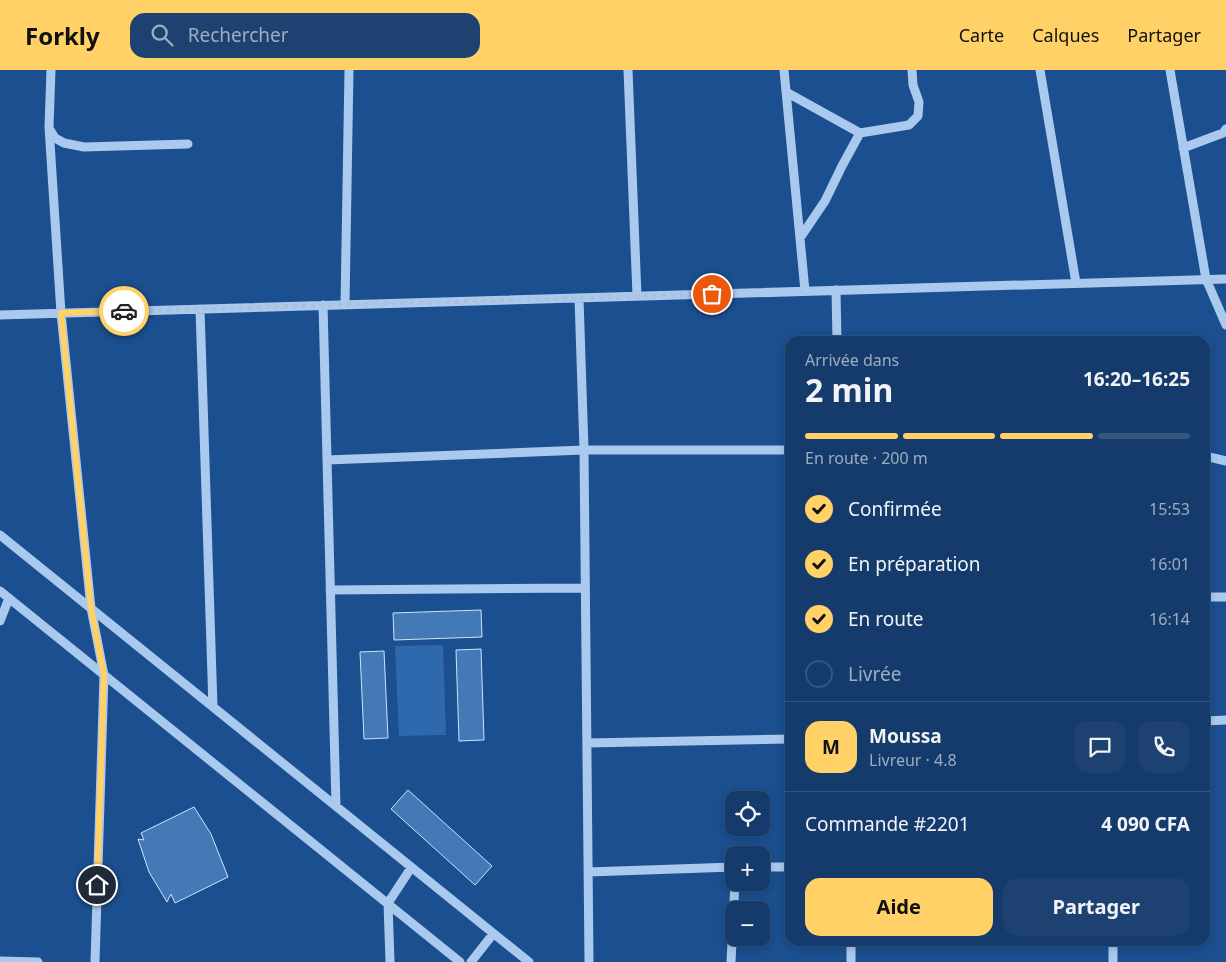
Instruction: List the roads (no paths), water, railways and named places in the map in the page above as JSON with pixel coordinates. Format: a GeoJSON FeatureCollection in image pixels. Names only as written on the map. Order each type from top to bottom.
{"type":"FeatureCollection","features":[{"type":"Feature","properties":{"kind":"street"},"geometry":{"type":"LineString","coordinates":[[51,70],[49,127],[61,313],[91,608],[104,675],[95,962]]}},
{"type":"Feature","properties":{"kind":"street"},"geometry":{"type":"LineString","coordinates":[[345,304],[349,70]]}},
{"type":"Feature","properties":{"kind":"street"},"geometry":{"type":"LineString","coordinates":[[628,70],[637,296]]}},
{"type":"Feature","properties":{"kind":"street"},"geometry":{"type":"LineString","coordinates":[[784,70],[805,291]]}},
{"type":"Feature","properties":{"kind":"street"},"geometry":{"type":"LineString","coordinates":[[786,92],[860,133],[909,125],[918,116],[919,102],[913,85],[912,70]]}},
{"type":"Feature","properties":{"kind":"street"},"geometry":{"type":"LineString","coordinates":[[1040,70],[1076,283]]}},
{"type":"Feature","properties":{"kind":"street"},"geometry":{"type":"LineString","coordinates":[[1170,70],[1206,279],[1226,325]]}},
{"type":"Feature","properties":{"kind":"street"},"geometry":{"type":"LineString","coordinates":[[49,127],[55,138],[64,143],[84,147],[188,144]]}},
{"type":"Feature","properties":{"kind":"street"},"geometry":{"type":"LineString","coordinates":[[1182,148],[1223,133],[1226,129]]}},
{"type":"Feature","properties":{"kind":"street"},"geometry":{"type":"LineString","coordinates":[[800,238],[825,201],[860,133]]}},
{"type":"Feature","properties":{"kind":"street"},"geometry":{"type":"LineString","coordinates":[[0,315],[1226,279]]}},
{"type":"Feature","properties":{"kind":"street"},"geometry":{"type":"LineString","coordinates":[[836,290],[837,336]]}},
{"type":"Feature","properties":{"kind":"street"},"geometry":{"type":"LineString","coordinates":[[579,298],[584,450],[590,962]]}},
{"type":"Feature","properties":{"kind":"street"},"geometry":{"type":"LineString","coordinates":[[323,305],[336,806]]}},
{"type":"Feature","properties":{"kind":"street"},"geometry":{"type":"LineString","coordinates":[[200,309],[213,707]]}},
{"type":"Feature","properties":{"kind":"street"},"geometry":{"type":"LineString","coordinates":[[327,460],[584,450],[785,450]]}},
{"type":"Feature","properties":{"kind":"street"},"geometry":{"type":"LineString","coordinates":[[1210,457],[1226,461]]}},
{"type":"Feature","properties":{"kind":"street"},"geometry":{"type":"LineString","coordinates":[[0,535],[529,962]]}},
{"type":"Feature","properties":{"kind":"street"},"geometry":{"type":"LineString","coordinates":[[330,590],[585,588]]}},
{"type":"Feature","properties":{"kind":"street"},"geometry":{"type":"LineString","coordinates":[[0,591],[460,962]]}},
{"type":"Feature","properties":{"kind":"street"},"geometry":{"type":"LineString","coordinates":[[1210,597],[1226,597]]}},
{"type":"Feature","properties":{"kind":"street"},"geometry":{"type":"LineString","coordinates":[[0,621],[9,598]]}},
{"type":"Feature","properties":{"kind":"street"},"geometry":{"type":"LineString","coordinates":[[1210,721],[1226,720]]}},
{"type":"Feature","properties":{"kind":"street"},"geometry":{"type":"LineString","coordinates":[[587,743],[785,739]]}},
{"type":"Feature","properties":{"kind":"street"},"geometry":{"type":"LineString","coordinates":[[588,872],[725,867]]}},
{"type":"Feature","properties":{"kind":"street"},"geometry":{"type":"LineString","coordinates":[[770,867],[785,867]]}},
{"type":"Feature","properties":{"kind":"street"},"geometry":{"type":"LineString","coordinates":[[390,962],[388,903],[411,868]]}},
{"type":"Feature","properties":{"kind":"street"},"geometry":{"type":"LineString","coordinates":[[731,962],[735,891]]}},
{"type":"Feature","properties":{"kind":"street"},"geometry":{"type":"LineString","coordinates":[[471,962],[493,934]]}},
{"type":"Feature","properties":{"kind":"street"},"geometry":{"type":"LineString","coordinates":[[851,946],[851,962]]}},
{"type":"Feature","properties":{"kind":"street"},"geometry":{"type":"LineString","coordinates":[[1112,962],[1113,946]]}},
{"type":"Feature","properties":{"kind":"street"},"geometry":{"type":"LineString","coordinates":[[0,961],[38,962]]}}]}
